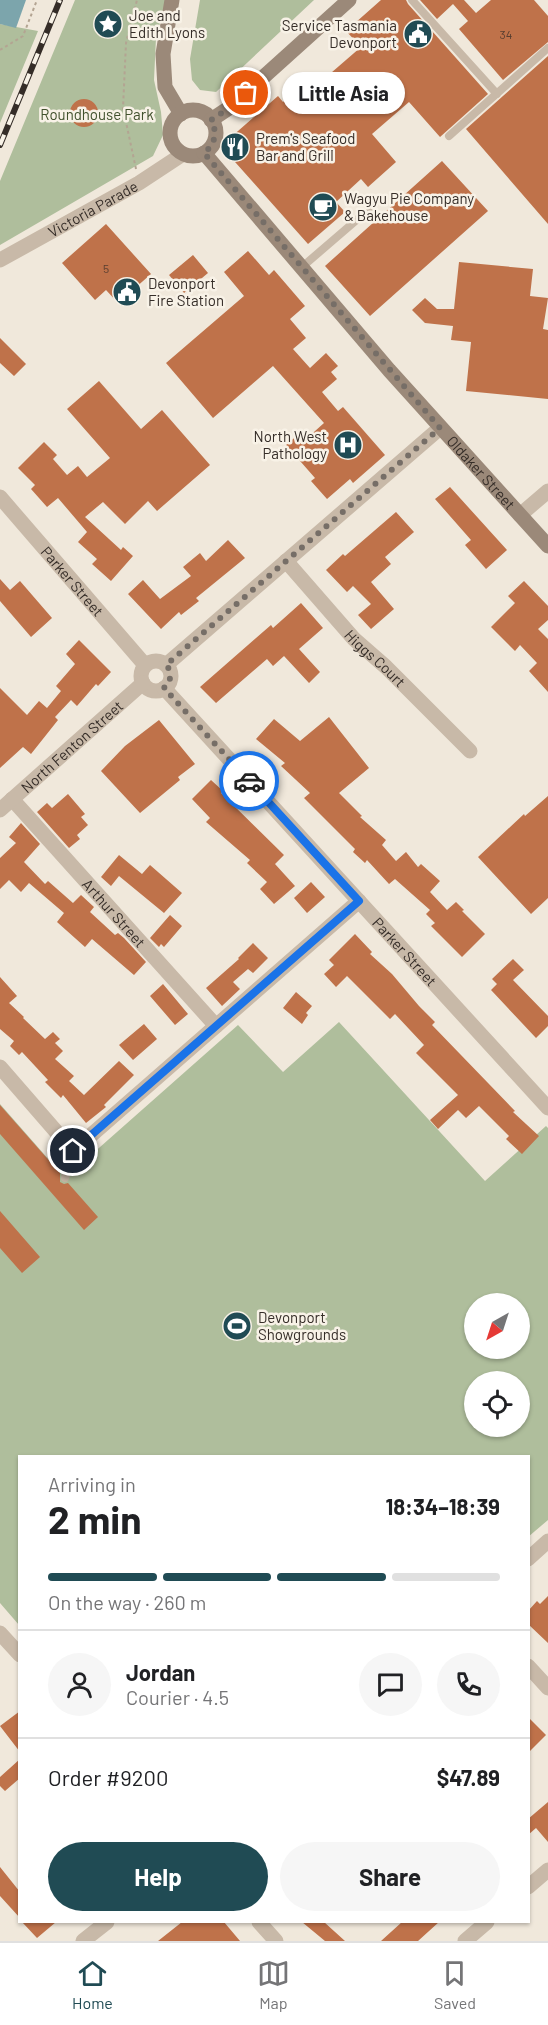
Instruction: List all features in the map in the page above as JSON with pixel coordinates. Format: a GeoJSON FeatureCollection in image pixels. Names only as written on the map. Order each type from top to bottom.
{"type":"FeatureCollection","features":[{"type":"Feature","properties":{"kind":"main road"},"geometry":{"type":"LineString","coordinates":[[172,0],[163,54],[165,87],[180,114]]}},
{"type":"Feature","properties":{"kind":"main road"},"geometry":{"type":"LineString","coordinates":[[211,120],[229,108],[349,0]]}},
{"type":"Feature","properties":{"kind":"main road"},"geometry":{"type":"LineString","coordinates":[[198,111],[211,120],[216,134],[214,142],[204,153],[190,156],[175,147],[170,132],[172,124],[180,114],[198,111]]}},
{"type":"Feature","properties":{"kind":"main road","name":"Oldaker Street"},"geometry":{"type":"LineString","coordinates":[[204,153],[440,428],[548,546]]}},
{"type":"Feature","properties":{"kind":"street","name":"Victoria Parade"},"geometry":{"type":"LineString","coordinates":[[0,260],[139,183],[183,153]]}},
{"type":"Feature","properties":{"kind":"street"},"geometry":{"type":"LineString","coordinates":[[166,665],[440,428]]}},
{"type":"Feature","properties":{"kind":"street"},"geometry":{"type":"LineString","coordinates":[[520,515],[548,491]]}},
{"type":"Feature","properties":{"kind":"street","name":"Parker Street"},"geometry":{"type":"LineString","coordinates":[[0,497],[145,665]]}},
{"type":"Feature","properties":{"kind":"street","name":"Higgs Court"},"geometry":{"type":"LineString","coordinates":[[286,561],[354,639],[386,667],[470,751]]}},
{"type":"Feature","properties":{"kind":"street"},"geometry":{"type":"LineString","coordinates":[[154,661],[166,665],[169,669],[170,680],[164,688],[151,690],[143,684],[141,674],[145,665],[154,661]]}},
{"type":"Feature","properties":{"kind":"street","name":"North Fenton Street"},"geometry":{"type":"LineString","coordinates":[[0,810],[143,684]]}},
{"type":"Feature","properties":{"kind":"street","name":"Parker Street"},"geometry":{"type":"LineString","coordinates":[[164,688],[548,1108]]}},
{"type":"Feature","properties":{"kind":"street","name":"Arthur Street"},"geometry":{"type":"LineString","coordinates":[[12,799],[216,1026]]}},
{"type":"Feature","properties":{"kind":"street"},"geometry":{"type":"LineString","coordinates":[[0,1067],[73,1151],[359,901]]}},
{"type":"Feature","properties":{"kind":"street"},"geometry":{"type":"LineString","coordinates":[[530,1557],[548,1541]]}},
{"type":"Feature","properties":{"kind":"street"},"geometry":{"type":"LineString","coordinates":[[0,1633],[18,1653]]}},
{"type":"Feature","properties":{"kind":"street"},"geometry":{"type":"LineString","coordinates":[[530,1667],[548,1688]]}},
{"type":"Feature","properties":{"kind":"street"},"geometry":{"type":"LineString","coordinates":[[530,1885],[548,1870]]}},
{"type":"Feature","properties":{"kind":"street"},"geometry":{"type":"LineString","coordinates":[[83,1941],[105,1923]]}},
{"type":"Feature","properties":{"kind":"street"},"geometry":{"type":"LineString","coordinates":[[260,1923],[276,1941]]}},
{"type":"Feature","properties":{"kind":"street"},"geometry":{"type":"LineString","coordinates":[[465,1941],[487,1923]]}},
{"type":"Feature","properties":{"kind":"lane"},"geometry":{"type":"LineString","coordinates":[[412,0],[497,94]]}},
{"type":"Feature","properties":{"kind":"lane"},"geometry":{"type":"LineString","coordinates":[[449,136],[548,48]]}},
{"type":"Feature","properties":{"kind":"lane"},"geometry":{"type":"LineString","coordinates":[[302,267],[374,205]]}},
{"type":"Feature","properties":{"kind":"lane"},"geometry":{"type":"LineString","coordinates":[[65,1178],[73,1151]]}},
{"type":"Feature","properties":{"kind":"path"},"geometry":{"type":"LineString","coordinates":[[0,50],[22,36],[37,0]]}},
{"type":"Feature","properties":{"kind":"path"},"geometry":{"type":"LineString","coordinates":[[137,0],[126,43],[123,108],[139,183]]}},
{"type":"Feature","properties":{"kind":"green space","name":"Roundhouse Park"},"geometry":{"type":"Polygon","coordinates":[[[75,0],[166,0],[156,38],[154,80],[163,135],[153,156],[0,245],[0,181],[75,0]]]}},
{"type":"Feature","properties":{"kind":"green space"},"geometry":{"type":"Polygon","coordinates":[[[200,0],[314,0],[216,92],[200,90],[192,80],[190,59],[200,0]]]}},
{"type":"Feature","properties":{"kind":"green space"},"geometry":{"type":"Polygon","coordinates":[[[0,24],[38,31],[0,123],[0,24]]]}},
{"type":"Feature","properties":{"kind":"green space","name":"Devonport Showgrounds"},"geometry":{"type":"Polygon","coordinates":[[[339,1022],[485,1181],[546,1126],[548,1128],[548,1520],[530,1535],[530,1455],[18,1455],[18,1624],[0,1603],[0,1104],[65,1178],[238,1025],[283,1072],[339,1022]]]}},
{"type":"Feature","properties":{"kind":"water"},"geometry":{"type":"Polygon","coordinates":[[[0,0],[26,0],[16,28],[0,24],[0,0]]]}},
{"type":"Feature","properties":{"kind":"building"},"geometry":{"type":"Polygon","coordinates":[[[381,0],[406,0],[488,94],[440,137],[409,102],[372,134],[396,162],[368,187],[361,179],[336,202],[345,212],[308,244],[227,153],[230,138],[278,96],[283,102],[317,72],[324,79],[361,47],[346,31],[381,0]]]}},
{"type":"Feature","properties":{"kind":"building"},"geometry":{"type":"Polygon","coordinates":[[[420,0],[464,0],[476,13],[491,0],[534,0],[548,16],[548,42],[503,80],[459,29],[468,21],[453,4],[437,19],[420,0]]]}},
{"type":"Feature","properties":{"kind":"building"},"geometry":{"type":"Polygon","coordinates":[[[548,56],[548,224],[466,129],[548,56]]]}},
{"type":"Feature","properties":{"kind":"building"},"geometry":{"type":"Polygon","coordinates":[[[84,99],[94,103],[98,113],[94,123],[84,127],[74,123],[70,113],[74,103],[84,99]]]}},
{"type":"Feature","properties":{"kind":"building"},"geometry":{"type":"Polygon","coordinates":[[[442,161],[488,211],[370,316],[325,266],[442,161]]]}},
{"type":"Feature","properties":{"kind":"building"},"geometry":{"type":"Polygon","coordinates":[[[106,224],[151,274],[118,303],[106,290],[95,300],[62,263],[106,224]]]}},
{"type":"Feature","properties":{"kind":"building"},"geometry":{"type":"Polygon","coordinates":[[[248,251],[269,275],[274,270],[305,306],[290,319],[306,338],[293,349],[310,368],[326,353],[338,366],[331,372],[337,379],[322,392],[338,411],[343,407],[385,455],[353,483],[350,479],[327,499],[311,481],[315,478],[286,445],[300,433],[305,440],[324,423],[273,366],[213,418],[166,363],[244,296],[224,272],[248,251]]]}},
{"type":"Feature","properties":{"kind":"building"},"geometry":{"type":"Polygon","coordinates":[[[193,255],[208,273],[184,293],[169,275],[193,255]]]}},
{"type":"Feature","properties":{"kind":"building"},"geometry":{"type":"Polygon","coordinates":[[[459,262],[533,269],[530,296],[548,298],[543,329],[548,330],[548,399],[466,391],[471,342],[451,340],[453,326],[425,323],[412,310],[425,298],[437,309],[454,309],[459,262]]]}},
{"type":"Feature","properties":{"kind":"building"},"geometry":{"type":"Polygon","coordinates":[[[0,338],[26,364],[14,376],[0,363],[0,338]]]}},
{"type":"Feature","properties":{"kind":"building"},"geometry":{"type":"Polygon","coordinates":[[[99,381],[141,429],[162,410],[210,465],[157,511],[148,501],[125,524],[103,502],[85,517],[121,550],[123,547],[133,556],[111,581],[92,564],[97,559],[78,542],[87,532],[58,498],[47,507],[31,489],[35,485],[18,468],[44,442],[57,455],[53,459],[67,475],[78,466],[87,477],[110,458],[67,409],[99,381]]]}},
{"type":"Feature","properties":{"kind":"building"},"geometry":{"type":"Polygon","coordinates":[[[450,487],[507,550],[486,569],[465,545],[471,540],[435,499],[450,487]]]}},
{"type":"Feature","properties":{"kind":"building"},"geometry":{"type":"Polygon","coordinates":[[[396,512],[414,532],[385,557],[391,564],[371,582],[394,609],[371,629],[358,615],[371,604],[353,586],[347,592],[326,570],[396,512]]]}},
{"type":"Feature","properties":{"kind":"building"},"geometry":{"type":"Polygon","coordinates":[[[228,540],[245,558],[196,598],[199,601],[181,615],[179,612],[161,629],[128,594],[143,580],[160,599],[191,576],[183,567],[200,553],[206,561],[228,540]]]}},
{"type":"Feature","properties":{"kind":"building"},"geometry":{"type":"Polygon","coordinates":[[[0,579],[10,590],[20,581],[52,618],[31,637],[0,601],[0,579]]]}},
{"type":"Feature","properties":{"kind":"building"},"geometry":{"type":"Polygon","coordinates":[[[524,581],[548,606],[548,620],[538,629],[548,639],[548,692],[529,671],[537,663],[520,645],[515,651],[491,627],[515,603],[508,596],[524,581]]]}},
{"type":"Feature","properties":{"kind":"building"},"geometry":{"type":"Polygon","coordinates":[[[301,603],[323,628],[299,649],[320,672],[309,683],[284,656],[273,666],[267,659],[216,703],[200,687],[271,625],[273,628],[301,603]]]}},
{"type":"Feature","properties":{"kind":"building"},"geometry":{"type":"Polygon","coordinates":[[[79,640],[111,672],[98,686],[96,684],[77,706],[71,700],[55,717],[58,720],[31,754],[23,747],[0,768],[0,688],[27,715],[39,701],[47,708],[61,691],[56,686],[75,664],[66,654],[79,640]]]}},
{"type":"Feature","properties":{"kind":"building"},"geometry":{"type":"Polygon","coordinates":[[[329,717],[369,768],[339,793],[362,816],[360,817],[386,840],[382,845],[396,861],[406,852],[418,867],[421,864],[440,881],[430,892],[447,910],[456,902],[485,934],[462,957],[431,926],[435,923],[426,914],[430,910],[395,879],[389,884],[367,860],[365,863],[353,852],[355,849],[304,798],[310,793],[281,766],[285,763],[256,739],[274,719],[300,741],[329,717]]]}},
{"type":"Feature","properties":{"kind":"building"},"geometry":{"type":"Polygon","coordinates":[[[159,720],[195,764],[178,777],[180,780],[140,813],[101,771],[125,746],[159,720]]]}},
{"type":"Feature","properties":{"kind":"building"},"geometry":{"type":"Polygon","coordinates":[[[211,780],[223,791],[221,793],[284,855],[275,864],[295,886],[274,904],[260,889],[267,882],[247,863],[250,860],[206,822],[210,818],[192,799],[211,780]]]}},
{"type":"Feature","properties":{"kind":"building"},"geometry":{"type":"Polygon","coordinates":[[[68,794],[85,814],[81,817],[88,825],[77,835],[80,839],[69,848],[37,812],[47,803],[52,808],[68,794]]]}},
{"type":"Feature","properties":{"kind":"building"},"geometry":{"type":"Polygon","coordinates":[[[548,796],[548,898],[531,914],[478,857],[524,814],[525,816],[548,796]]]}},
{"type":"Feature","properties":{"kind":"building"},"geometry":{"type":"Polygon","coordinates":[[[21,823],[40,844],[24,862],[45,884],[48,881],[73,903],[81,895],[94,907],[90,912],[115,935],[118,933],[124,938],[146,962],[134,975],[92,939],[85,947],[57,922],[64,913],[29,883],[21,892],[9,880],[0,889],[0,858],[16,843],[9,837],[21,823]]]}},
{"type":"Feature","properties":{"kind":"building"},"geometry":{"type":"Polygon","coordinates":[[[119,855],[142,874],[150,865],[182,893],[164,913],[119,876],[111,886],[101,877],[119,855]]]}},
{"type":"Feature","properties":{"kind":"building"},"geometry":{"type":"Polygon","coordinates":[[[311,882],[325,897],[307,913],[294,898],[311,882]]]}},
{"type":"Feature","properties":{"kind":"building"},"geometry":{"type":"Polygon","coordinates":[[[170,915],[182,926],[164,947],[161,944],[159,947],[150,938],[170,915]]]}},
{"type":"Feature","properties":{"kind":"building"},"geometry":{"type":"Polygon","coordinates":[[[355,934],[372,952],[370,954],[392,974],[435,1022],[432,1025],[515,1111],[513,1112],[539,1136],[522,1154],[506,1139],[509,1136],[479,1106],[466,1118],[458,1110],[438,1129],[430,1120],[458,1095],[416,1053],[424,1045],[395,1014],[390,1019],[347,976],[336,987],[324,974],[334,965],[329,960],[355,934]]]}},
{"type":"Feature","properties":{"kind":"building"},"geometry":{"type":"Polygon","coordinates":[[[253,943],[268,958],[253,973],[248,969],[233,982],[240,989],[222,1006],[206,988],[239,959],[253,943]]]}},
{"type":"Feature","properties":{"kind":"building"},"geometry":{"type":"Polygon","coordinates":[[[513,959],[524,970],[513,980],[548,1016],[548,1026],[536,1038],[491,990],[497,984],[492,979],[513,959]]]}},
{"type":"Feature","properties":{"kind":"building"},"geometry":{"type":"Polygon","coordinates":[[[0,977],[17,996],[9,1003],[23,1018],[45,1039],[53,1032],[60,1039],[55,1043],[63,1051],[55,1059],[74,1076],[69,1081],[84,1095],[119,1061],[134,1075],[104,1105],[106,1107],[86,1123],[63,1095],[61,1098],[45,1082],[48,1080],[22,1052],[19,1055],[10,1046],[14,1041],[0,1029],[0,977]]]}},
{"type":"Feature","properties":{"kind":"building"},"geometry":{"type":"Polygon","coordinates":[[[163,984],[188,1014],[175,1025],[150,996],[163,984]]]}},
{"type":"Feature","properties":{"kind":"building"},"geometry":{"type":"Polygon","coordinates":[[[296,992],[312,1006],[306,1013],[308,1015],[302,1024],[283,1008],[296,992]]]}},
{"type":"Feature","properties":{"kind":"building"},"geometry":{"type":"Polygon","coordinates":[[[144,1024],[157,1039],[133,1060],[119,1045],[144,1024]]]}},
{"type":"Feature","properties":{"kind":"building"},"geometry":{"type":"Polygon","coordinates":[[[0,1105],[60,1173],[60,1182],[68,1183],[98,1217],[84,1230],[0,1134],[0,1105]]]}},
{"type":"Feature","properties":{"kind":"building"},"geometry":{"type":"Polygon","coordinates":[[[0,1211],[40,1257],[22,1273],[0,1248],[0,1211]]]}},
{"type":"Feature","properties":{"kind":"building"},"geometry":{"type":"Polygon","coordinates":[[[548,1596],[548,1643],[530,1626],[530,1609],[537,1601],[540,1604],[548,1596]]]}},
{"type":"Feature","properties":{"kind":"building"},"geometry":{"type":"Polygon","coordinates":[[[18,1712],[18,1749],[0,1726],[18,1712]]]}},
{"type":"Feature","properties":{"kind":"building"},"geometry":{"type":"Polygon","coordinates":[[[530,1719],[546,1735],[530,1751],[530,1719]]]}},
{"type":"Feature","properties":{"kind":"building"},"geometry":{"type":"Polygon","coordinates":[[[18,1761],[18,1780],[5,1791],[0,1786],[0,1777],[18,1761]]]}},
{"type":"Feature","properties":{"kind":"building"},"geometry":{"type":"Polygon","coordinates":[[[548,1802],[548,1842],[536,1828],[530,1833],[530,1817],[548,1802]]]}},
{"type":"Feature","properties":{"kind":"building"},"geometry":{"type":"Polygon","coordinates":[[[0,1867],[18,1890],[18,1916],[0,1896],[0,1867]]]}},
{"type":"Feature","properties":{"kind":"building"},"geometry":{"type":"Polygon","coordinates":[[[23,1923],[55,1923],[37,1938],[23,1923]]]}},
{"type":"Feature","properties":{"kind":"building"},"geometry":{"type":"Polygon","coordinates":[[[181,1923],[225,1923],[240,1941],[158,1941],[181,1923]]]}},
{"type":"Feature","properties":{"kind":"building"},"geometry":{"type":"Polygon","coordinates":[[[303,1923],[325,1923],[345,1941],[325,1941],[303,1923]]]}},
{"type":"Feature","properties":{"kind":"building"},"geometry":{"type":"Polygon","coordinates":[[[401,1923],[438,1923],[418,1941],[381,1941],[401,1923]]]}},
{"type":"Feature","properties":{"kind":"railway"},"geometry":{"type":"LineString","coordinates":[[0,145],[60,0]]}},
{"type":"Feature","properties":{"kind":"way so far"},"geometry":{"type":"LineString","coordinates":[[246,93],[211,120],[216,134],[214,142],[204,153],[440,428],[166,665],[171,674],[168,685],[164,688],[249,781]]}},
{"type":"Feature","properties":{"kind":"place","name":"Joe and Edith Lyons"},"geometry":{"type":"Point","coordinates":[108,24]}},
{"type":"Feature","properties":{"kind":"place","name":"Service Tasmania Devonport"},"geometry":{"type":"Point","coordinates":[418,34]}},
{"type":"Feature","properties":{"kind":"place","name":"Little Asia"},"geometry":{"type":"Point","coordinates":[246,93]}},
{"type":"Feature","properties":{"kind":"place","name":"Prem's Seafood Bar and Grill"},"geometry":{"type":"Point","coordinates":[235,147]}},
{"type":"Feature","properties":{"kind":"place","name":"Wagyu Pie Company & Bakehouse"},"geometry":{"type":"Point","coordinates":[323,207]}},
{"type":"Feature","properties":{"kind":"place","name":"Devonport Fire Station"},"geometry":{"type":"Point","coordinates":[127,292]}},
{"type":"Feature","properties":{"kind":"place","name":"North West Pathology"},"geometry":{"type":"Point","coordinates":[348,445]}},
{"type":"Feature","properties":{"kind":"place","name":"Devonport Showgrounds"},"geometry":{"type":"Point","coordinates":[237,1326]}},
{"type":"Feature","properties":{"kind":"route"},"geometry":{"type":"LineString","coordinates":[[73,1151],[359,901],[249,781]]}}]}
